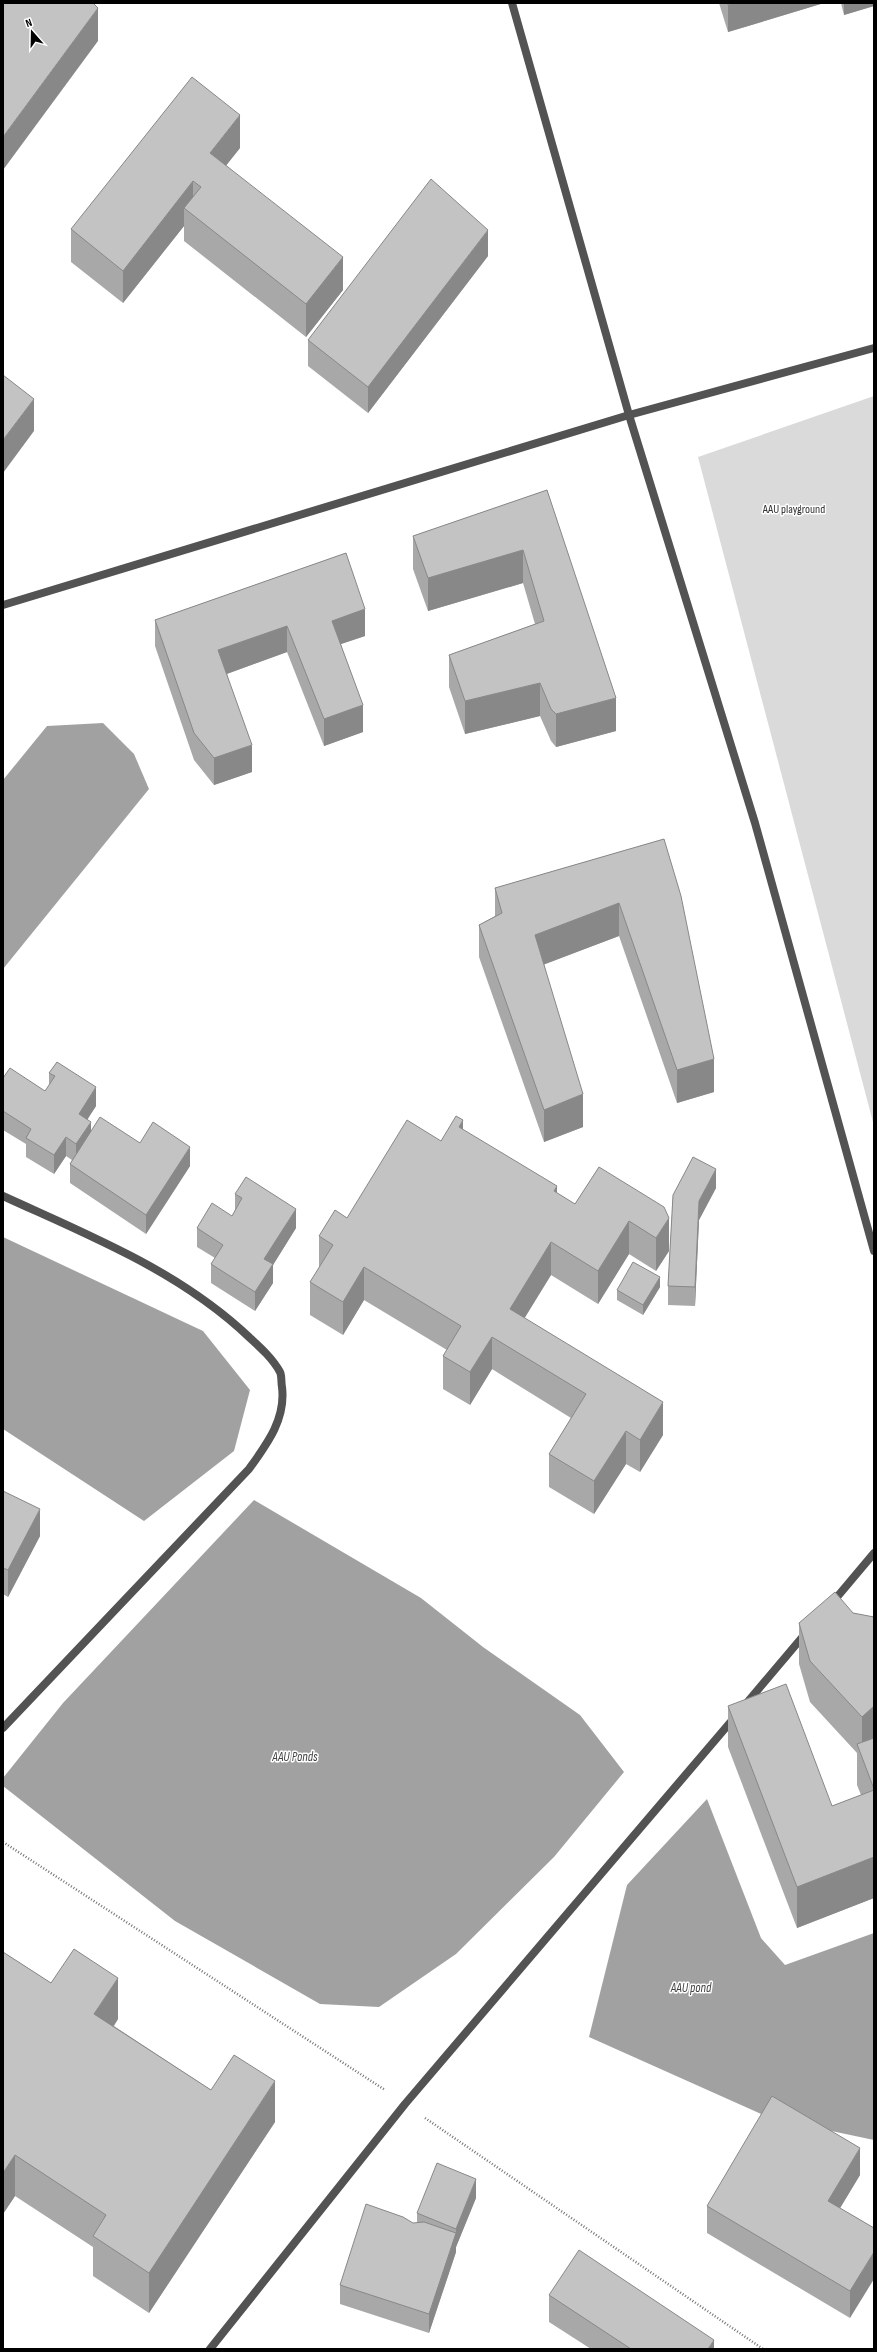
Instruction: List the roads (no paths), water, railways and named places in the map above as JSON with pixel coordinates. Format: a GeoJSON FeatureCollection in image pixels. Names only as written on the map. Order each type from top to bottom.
{"type":"FeatureCollection","features":[{"type":"Feature","properties":{"kind":"lane"},"geometry":{"type":"LineString","coordinates":[[512,3],[629,415],[754,823],[874,1250]]}},
{"type":"Feature","properties":{"kind":"lane"},"geometry":{"type":"LineString","coordinates":[[3,605],[629,415],[874,348]]}},
{"type":"Feature","properties":{"kind":"lane"},"geometry":{"type":"LineString","coordinates":[[3,1196],[153,1266],[192,1290],[238,1327],[268,1356],[280,1373],[284,1401],[274,1433],[249,1469],[3,1728]]}},
{"type":"Feature","properties":{"kind":"lane"},"geometry":{"type":"LineString","coordinates":[[828,1608],[874,1553]]}},
{"type":"Feature","properties":{"kind":"lane"},"geometry":{"type":"LineString","coordinates":[[210,2349],[405,2104],[812,1626]]}},
{"type":"Feature","properties":{"kind":"water"},"geometry":{"type":"Polygon","coordinates":[[[103,723],[134,754],[149,789],[3,969],[3,780],[47,726],[103,723]]]}},
{"type":"Feature","properties":{"kind":"water"},"geometry":{"type":"Polygon","coordinates":[[[3,1237],[203,1331],[250,1390],[234,1451],[144,1521],[3,1429],[3,1237]]]}},
{"type":"Feature","properties":{"kind":"water","name":"AAU Ponds"},"geometry":{"type":"Polygon","coordinates":[[[254,1500],[421,1598],[483,1647],[580,1715],[624,1772],[554,1857],[456,1954],[379,2007],[320,2004],[175,1921],[3,1786],[3,1778],[63,1703],[254,1500]]]}},
{"type":"Feature","properties":{"kind":"water","name":"AAU pond"},"geometry":{"type":"Polygon","coordinates":[[[707,1799],[761,1938],[785,1965],[874,1933],[874,2140],[770,2118],[589,2037],[627,1885],[707,1799]]]}},
{"type":"Feature","properties":{"kind":"park label","name":"AAU playground"},"geometry":{"type":"Point","coordinates":[794,509]}}]}
